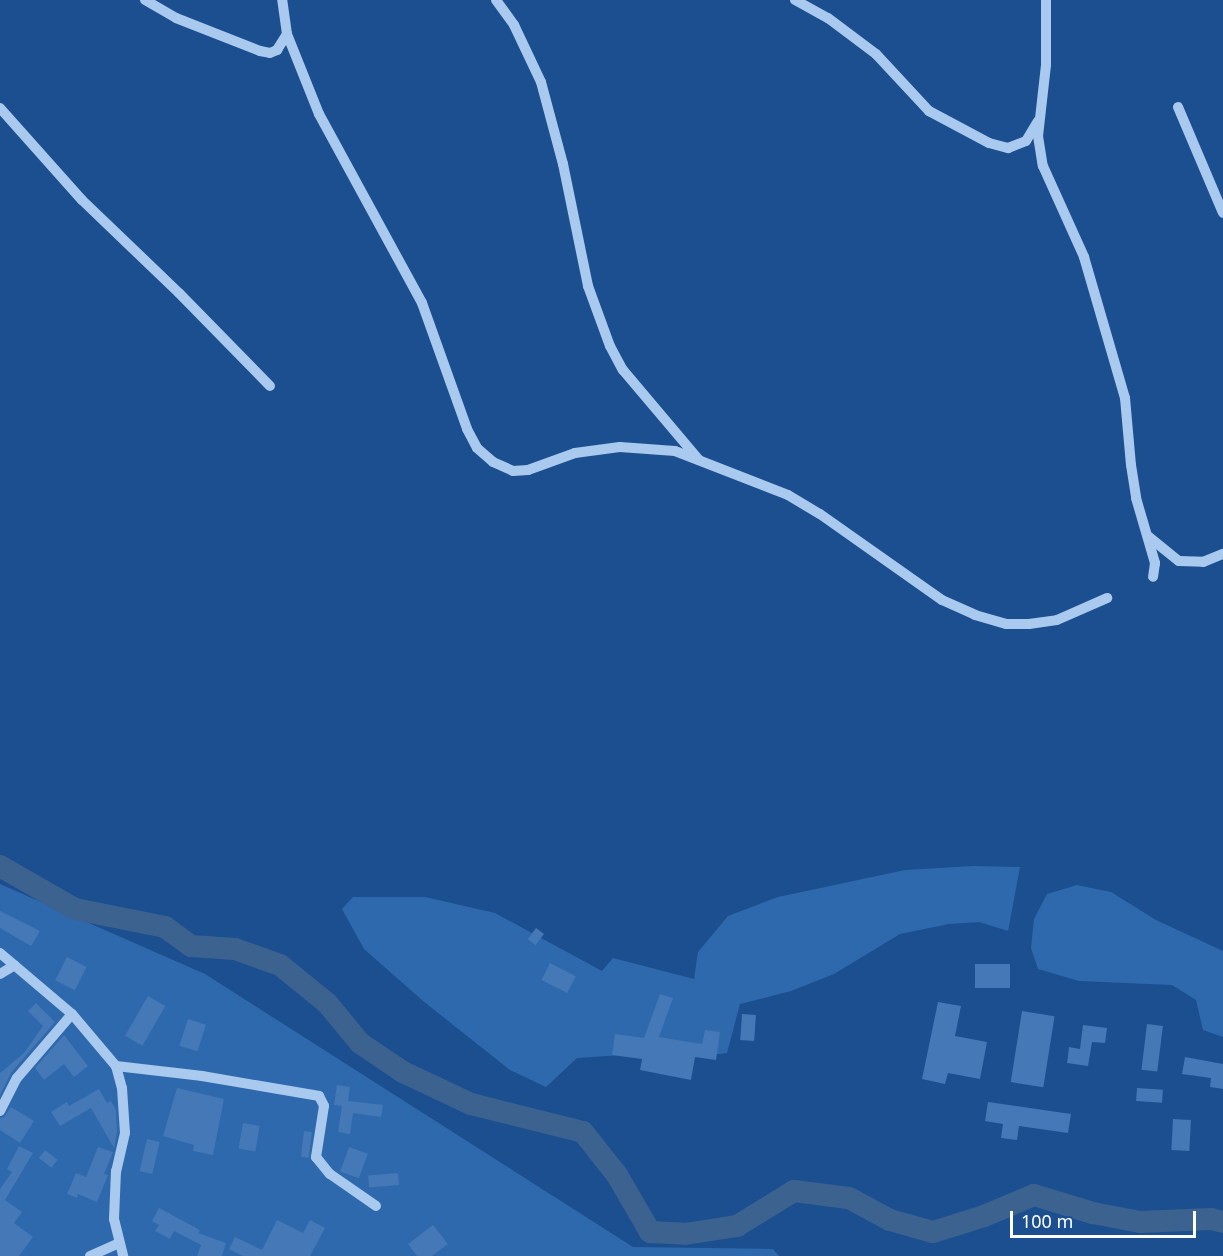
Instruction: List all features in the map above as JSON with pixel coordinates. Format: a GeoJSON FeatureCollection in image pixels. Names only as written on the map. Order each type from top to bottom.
{"type":"FeatureCollection","features":[{"type":"Feature","properties":{"kind":"street"},"geometry":{"type":"LineString","coordinates":[[145,0],[177,18],[260,51],[277,50],[287,34]]}},
{"type":"Feature","properties":{"kind":"street"},"geometry":{"type":"LineString","coordinates":[[282,0],[287,34],[319,114],[422,303],[467,429],[477,448],[493,462],[513,471],[528,470],[575,453],[620,447],[675,452],[788,495],[820,514],[942,600],[975,615],[1006,624],[1029,624],[1057,620],[1107,598]]}},
{"type":"Feature","properties":{"kind":"street"},"geometry":{"type":"LineString","coordinates":[[496,0],[514,25],[541,82],[563,164],[588,286],[610,346],[623,370],[699,460]]}},
{"type":"Feature","properties":{"kind":"street"},"geometry":{"type":"LineString","coordinates":[[795,0],[828,18],[876,54],[929,111],[989,143],[1008,148],[1026,141],[1040,119]]}},
{"type":"Feature","properties":{"kind":"street"},"geometry":{"type":"LineString","coordinates":[[1046,0],[1046,65],[1038,136],[1043,166],[1084,257],[1125,398],[1131,465],[1137,498],[1155,563],[1153,577]]}},
{"type":"Feature","properties":{"kind":"street"},"geometry":{"type":"LineString","coordinates":[[1178,107],[1223,213]]}},
{"type":"Feature","properties":{"kind":"street"},"geometry":{"type":"LineString","coordinates":[[0,108],[82,200],[179,293],[270,387]]}},
{"type":"Feature","properties":{"kind":"street"},"geometry":{"type":"LineString","coordinates":[[1149,537],[1163,551],[1179,561],[1203,562],[1223,554]]}},
{"type":"Feature","properties":{"kind":"street"},"geometry":{"type":"LineString","coordinates":[[0,953],[72,1014],[116,1066],[122,1088],[125,1133],[113,1196],[114,1219],[123,1256]]}},
{"type":"Feature","properties":{"kind":"street"},"geometry":{"type":"LineString","coordinates":[[0,974],[15,965]]}},
{"type":"Feature","properties":{"kind":"street"},"geometry":{"type":"LineString","coordinates":[[0,1111],[18,1078],[72,1014]]}},
{"type":"Feature","properties":{"kind":"street"},"geometry":{"type":"LineString","coordinates":[[116,1066],[201,1076],[319,1096],[324,1106],[316,1157],[330,1174],[376,1206]]}},
{"type":"Feature","properties":{"kind":"street"},"geometry":{"type":"LineString","coordinates":[[90,1256],[119,1243]]}},
{"type":"Feature","properties":{"kind":"shaded area"},"geometry":{"type":"Polygon","coordinates":[[[973,866],[1020,867],[1008,931],[979,922],[949,924],[900,934],[834,974],[791,991],[740,1004],[727,1053],[681,1059],[653,1053],[577,1058],[546,1087],[510,1070],[423,1001],[364,949],[342,909],[353,897],[425,897],[495,913],[602,971],[613,958],[694,979],[698,952],[728,916],[778,897],[905,870],[973,866]]]}},
{"type":"Feature","properties":{"kind":"shaded area"},"geometry":{"type":"Polygon","coordinates":[[[0,884],[205,974],[633,1247],[773,1249],[779,1256],[0,1256],[0,884]]]}},
{"type":"Feature","properties":{"kind":"shaded area"},"geometry":{"type":"Polygon","coordinates":[[[1077,885],[1111,892],[1156,920],[1223,951],[1223,1037],[1203,1030],[1196,1000],[1172,985],[1079,981],[1038,969],[1031,948],[1034,919],[1047,894],[1077,885]]]}},
{"type":"Feature","properties":{"kind":"building"},"geometry":{"type":"Polygon","coordinates":[[[0,911],[40,931],[31,946],[0,928],[0,911]]]}},
{"type":"Feature","properties":{"kind":"building"},"geometry":{"type":"Polygon","coordinates":[[[536,928],[544,934],[536,945],[528,939],[536,928]]]}},
{"type":"Feature","properties":{"kind":"building"},"geometry":{"type":"Polygon","coordinates":[[[67,957],[87,967],[75,990],[55,980],[67,957]]]}},
{"type":"Feature","properties":{"kind":"building"},"geometry":{"type":"Polygon","coordinates":[[[550,963],[576,976],[567,993],[541,980],[550,963]]]}},
{"type":"Feature","properties":{"kind":"building"},"geometry":{"type":"Polygon","coordinates":[[[975,964],[1010,964],[1010,988],[975,988],[975,964]]]}},
{"type":"Feature","properties":{"kind":"building"},"geometry":{"type":"Polygon","coordinates":[[[660,994],[673,998],[659,1037],[702,1044],[705,1030],[720,1032],[716,1060],[695,1057],[691,1080],[640,1070],[642,1059],[612,1055],[615,1034],[644,1038],[660,994]]]}},
{"type":"Feature","properties":{"kind":"building"},"geometry":{"type":"Polygon","coordinates":[[[148,996],[165,1006],[142,1046],[125,1036],[148,996]]]}},
{"type":"Feature","properties":{"kind":"building"},"geometry":{"type":"Polygon","coordinates":[[[938,1002],[961,1006],[955,1036],[987,1042],[980,1079],[948,1073],[945,1084],[922,1079],[938,1002]]]}},
{"type":"Feature","properties":{"kind":"building"},"geometry":{"type":"Polygon","coordinates":[[[36,1003],[55,1022],[11,1073],[0,1095],[0,1073],[24,1053],[43,1026],[28,1011],[36,1003]]]}},
{"type":"Feature","properties":{"kind":"building"},"geometry":{"type":"Polygon","coordinates":[[[1022,1011],[1055,1016],[1043,1087],[1011,1082],[1022,1011]]]}},
{"type":"Feature","properties":{"kind":"building"},"geometry":{"type":"Polygon","coordinates":[[[742,1014],[756,1015],[754,1041],[740,1040],[742,1014]]]}},
{"type":"Feature","properties":{"kind":"building"},"geometry":{"type":"Polygon","coordinates":[[[188,1019],[206,1025],[197,1052],[179,1046],[188,1019]]]}},
{"type":"Feature","properties":{"kind":"building"},"geometry":{"type":"Polygon","coordinates":[[[1147,1024],[1163,1026],[1157,1072],[1141,1070],[1147,1024]]]}},
{"type":"Feature","properties":{"kind":"building"},"geometry":{"type":"Polygon","coordinates":[[[1083,1025],[1107,1028],[1105,1043],[1092,1042],[1088,1066],[1067,1063],[1069,1047],[1080,1049],[1083,1025]]]}},
{"type":"Feature","properties":{"kind":"building"},"geometry":{"type":"Polygon","coordinates":[[[64,1035],[88,1066],[74,1077],[64,1064],[44,1080],[35,1068],[64,1035]]]}},
{"type":"Feature","properties":{"kind":"building"},"geometry":{"type":"Polygon","coordinates":[[[1185,1057],[1223,1064],[1223,1089],[1210,1087],[1211,1078],[1182,1074],[1185,1057]]]}},
{"type":"Feature","properties":{"kind":"building"},"geometry":{"type":"Polygon","coordinates":[[[337,1085],[350,1087],[348,1101],[383,1105],[381,1117],[353,1113],[350,1134],[338,1132],[342,1106],[334,1105],[337,1085]]]}},
{"type":"Feature","properties":{"kind":"building"},"geometry":{"type":"Polygon","coordinates":[[[177,1088],[224,1099],[213,1155],[193,1151],[194,1145],[163,1136],[177,1088]]]}},
{"type":"Feature","properties":{"kind":"building"},"geometry":{"type":"Polygon","coordinates":[[[1137,1088],[1163,1090],[1162,1103],[1136,1101],[1137,1088]]]}},
{"type":"Feature","properties":{"kind":"building"},"geometry":{"type":"Polygon","coordinates":[[[99,1089],[107,1103],[111,1101],[116,1110],[117,1132],[114,1148],[91,1108],[60,1126],[51,1112],[67,1102],[69,1106],[99,1089]]]}},
{"type":"Feature","properties":{"kind":"building"},"geometry":{"type":"Polygon","coordinates":[[[988,1102],[1071,1114],[1068,1133],[1019,1126],[1017,1140],[1001,1138],[1003,1124],[985,1121],[988,1102]]]}},
{"type":"Feature","properties":{"kind":"building"},"geometry":{"type":"Polygon","coordinates":[[[11,1107],[34,1121],[20,1143],[0,1130],[0,1118],[4,1117],[11,1107]]]}},
{"type":"Feature","properties":{"kind":"building"},"geometry":{"type":"Polygon","coordinates":[[[1173,1119],[1191,1120],[1189,1151],[1171,1150],[1173,1119]]]}},
{"type":"Feature","properties":{"kind":"building"},"geometry":{"type":"Polygon","coordinates":[[[243,1123],[260,1126],[255,1152],[238,1149],[243,1123]]]}},
{"type":"Feature","properties":{"kind":"building"},"geometry":{"type":"Polygon","coordinates":[[[304,1131],[312,1132],[309,1158],[301,1157],[304,1131]]]}},
{"type":"Feature","properties":{"kind":"building"},"geometry":{"type":"Polygon","coordinates":[[[147,1139],[160,1142],[152,1174],[140,1171],[147,1139]]]}},
{"type":"Feature","properties":{"kind":"building"},"geometry":{"type":"Polygon","coordinates":[[[19,1146],[33,1153],[5,1200],[22,1212],[14,1223],[33,1237],[19,1256],[0,1256],[0,1189],[12,1172],[7,1169],[19,1146]]]}},
{"type":"Feature","properties":{"kind":"building"},"geometry":{"type":"Polygon","coordinates":[[[98,1147],[113,1152],[104,1174],[108,1175],[97,1202],[78,1194],[77,1198],[67,1194],[76,1173],[86,1177],[98,1147]]]}},
{"type":"Feature","properties":{"kind":"building"},"geometry":{"type":"Polygon","coordinates":[[[349,1147],[368,1154],[359,1178],[340,1171],[349,1147]]]}},
{"type":"Feature","properties":{"kind":"building"},"geometry":{"type":"Polygon","coordinates":[[[45,1150],[58,1160],[51,1168],[39,1158],[45,1150]]]}},
{"type":"Feature","properties":{"kind":"building"},"geometry":{"type":"Polygon","coordinates":[[[398,1173],[399,1185],[369,1188],[368,1176],[398,1173]]]}},
{"type":"Feature","properties":{"kind":"building"},"geometry":{"type":"Polygon","coordinates":[[[159,1208],[200,1230],[198,1233],[226,1243],[222,1256],[197,1256],[201,1245],[174,1231],[170,1239],[155,1231],[159,1225],[152,1221],[159,1208]]]}},
{"type":"Feature","properties":{"kind":"building"},"geometry":{"type":"Polygon","coordinates":[[[277,1220],[303,1233],[310,1220],[325,1228],[310,1256],[243,1256],[229,1249],[235,1237],[262,1250],[277,1220]]]}},
{"type":"Feature","properties":{"kind":"building"},"geometry":{"type":"Polygon","coordinates":[[[433,1225],[448,1244],[432,1256],[417,1256],[408,1244],[433,1225]]]}},
{"type":"Feature","properties":{"kind":"waterway"},"geometry":{"type":"LineString","coordinates":[[0,866],[75,909],[165,927],[191,946],[235,949],[280,965],[327,1003],[360,1043],[403,1072],[471,1104],[583,1132],[617,1175],[650,1232],[685,1234],[737,1226],[794,1191],[849,1198],[890,1220],[933,1232],[984,1216],[1034,1195],[1093,1213],[1140,1222],[1211,1219],[1223,1222]]}}]}
